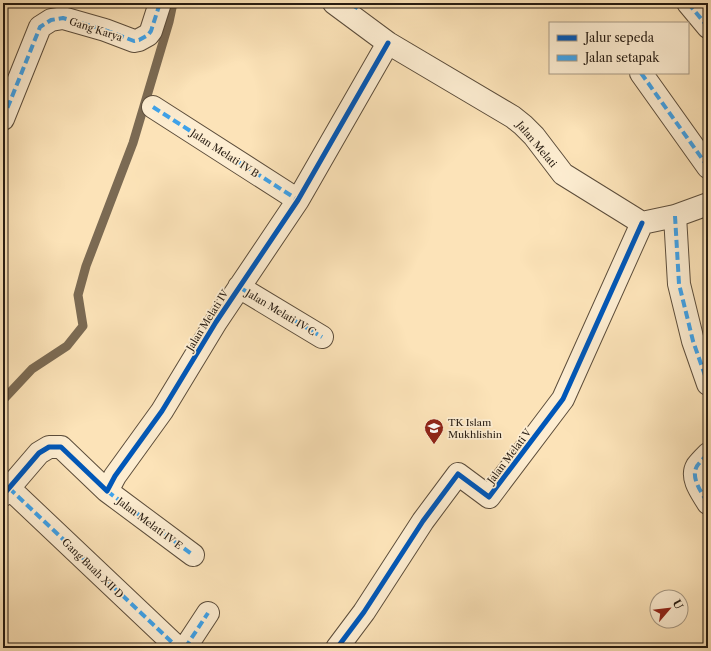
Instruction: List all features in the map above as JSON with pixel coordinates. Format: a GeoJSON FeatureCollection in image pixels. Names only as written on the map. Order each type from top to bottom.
{"type":"FeatureCollection","features":[{"type":"Feature","properties":{"kind":"street","name":"Gang Karya"},"geometry":{"type":"LineString","coordinates":[[3,119],[7,97],[40,28],[46,23],[51,20],[63,18],[105,30],[134,41],[148,35],[151,31],[160,3]]}},
{"type":"Feature","properties":{"kind":"street"},"geometry":{"type":"LineString","coordinates":[[688,3],[708,27]]}},
{"type":"Feature","properties":{"kind":"street","name":"Jalan Melati"},"geometry":{"type":"LineString","coordinates":[[348,7],[388,43],[513,117],[534,136],[563,174],[642,223]]}},
{"type":"Feature","properties":{"kind":"street","name":"Jalan Melati IV"},"geometry":{"type":"LineString","coordinates":[[107,491],[162,411],[216,322],[298,200],[388,43]]}},
{"type":"Feature","properties":{"kind":"street"},"geometry":{"type":"LineString","coordinates":[[641,74],[708,167]]}},
{"type":"Feature","properties":{"kind":"street","name":"Jalan Melati IV B"},"geometry":{"type":"LineString","coordinates":[[153,107],[298,200]]}},
{"type":"Feature","properties":{"kind":"street"},"geometry":{"type":"LineString","coordinates":[[642,223],[675,216],[708,204]]}},
{"type":"Feature","properties":{"kind":"street"},"geometry":{"type":"LineString","coordinates":[[675,216],[679,284],[693,341],[708,384]]}},
{"type":"Feature","properties":{"kind":"street","name":"Jalan Melati V"},"geometry":{"type":"LineString","coordinates":[[338,648],[364,612],[423,521],[458,474],[489,497],[563,399],[642,223]]}},
{"type":"Feature","properties":{"kind":"street","name":"Jalan Melati IV C"},"geometry":{"type":"LineString","coordinates":[[239,287],[322,337]]}},
{"type":"Feature","properties":{"kind":"street"},"geometry":{"type":"LineString","coordinates":[[6,491],[39,453],[50,447],[61,447],[107,491]]}},
{"type":"Feature","properties":{"kind":"street"},"geometry":{"type":"LineString","coordinates":[[708,454],[697,466],[695,471],[696,481],[708,502]]}},
{"type":"Feature","properties":{"kind":"street","name":"Gang Buah XII D"},"geometry":{"type":"LineString","coordinates":[[6,491],[178,648]]}},
{"type":"Feature","properties":{"kind":"street","name":"Jalan Melati IV E"},"geometry":{"type":"LineString","coordinates":[[107,491],[193,555]]}},
{"type":"Feature","properties":{"kind":"street"},"geometry":{"type":"LineString","coordinates":[[185,648],[208,613]]}},
{"type":"Feature","properties":{"kind":"waterway"},"geometry":{"type":"LineString","coordinates":[[3,400],[32,369],[67,346],[83,326],[78,295],[86,266],[133,143],[169,22],[173,3]]}},
{"type":"Feature","properties":{"kind":"marked path"},"geometry":{"type":"LineString","coordinates":[[3,119],[40,27],[51,20],[63,18],[105,30],[134,41],[148,35],[151,31],[160,3]]}},
{"type":"Feature","properties":{"kind":"marked path"},"geometry":{"type":"LineString","coordinates":[[355,9],[359,3]]}},
{"type":"Feature","properties":{"kind":"marked path"},"geometry":{"type":"LineString","coordinates":[[688,3],[708,27]]}},
{"type":"Feature","properties":{"kind":"marked path"},"geometry":{"type":"LineString","coordinates":[[642,74],[708,167]]}},
{"type":"Feature","properties":{"kind":"marked path"},"geometry":{"type":"LineString","coordinates":[[153,107],[298,200]]}},
{"type":"Feature","properties":{"kind":"marked path"},"geometry":{"type":"LineString","coordinates":[[675,216],[679,284],[693,341],[708,384]]}},
{"type":"Feature","properties":{"kind":"marked path"},"geometry":{"type":"LineString","coordinates":[[239,287],[322,337]]}},
{"type":"Feature","properties":{"kind":"marked path"},"geometry":{"type":"LineString","coordinates":[[708,454],[697,466],[695,471],[696,480],[700,490],[708,503]]}},
{"type":"Feature","properties":{"kind":"marked path"},"geometry":{"type":"LineString","coordinates":[[9,488],[178,648]]}},
{"type":"Feature","properties":{"kind":"marked path"},"geometry":{"type":"LineString","coordinates":[[107,491],[193,555]]}},
{"type":"Feature","properties":{"kind":"marked path"},"geometry":{"type":"LineString","coordinates":[[185,648],[208,613]]}},
{"type":"Feature","properties":{"kind":"cycle path"},"geometry":{"type":"LineString","coordinates":[[3,495],[39,453],[49,447],[61,447],[107,491],[115,476],[162,411],[216,322],[298,200],[388,43]]}},
{"type":"Feature","properties":{"kind":"cycle path"},"geometry":{"type":"LineString","coordinates":[[337,648],[364,612],[423,521],[458,474],[489,497],[563,399],[642,223]]}},
{"type":"Feature","properties":{"kind":"place","name":"TK Islam Mukhlishin"},"geometry":{"type":"Point","coordinates":[434,445]}}]}
